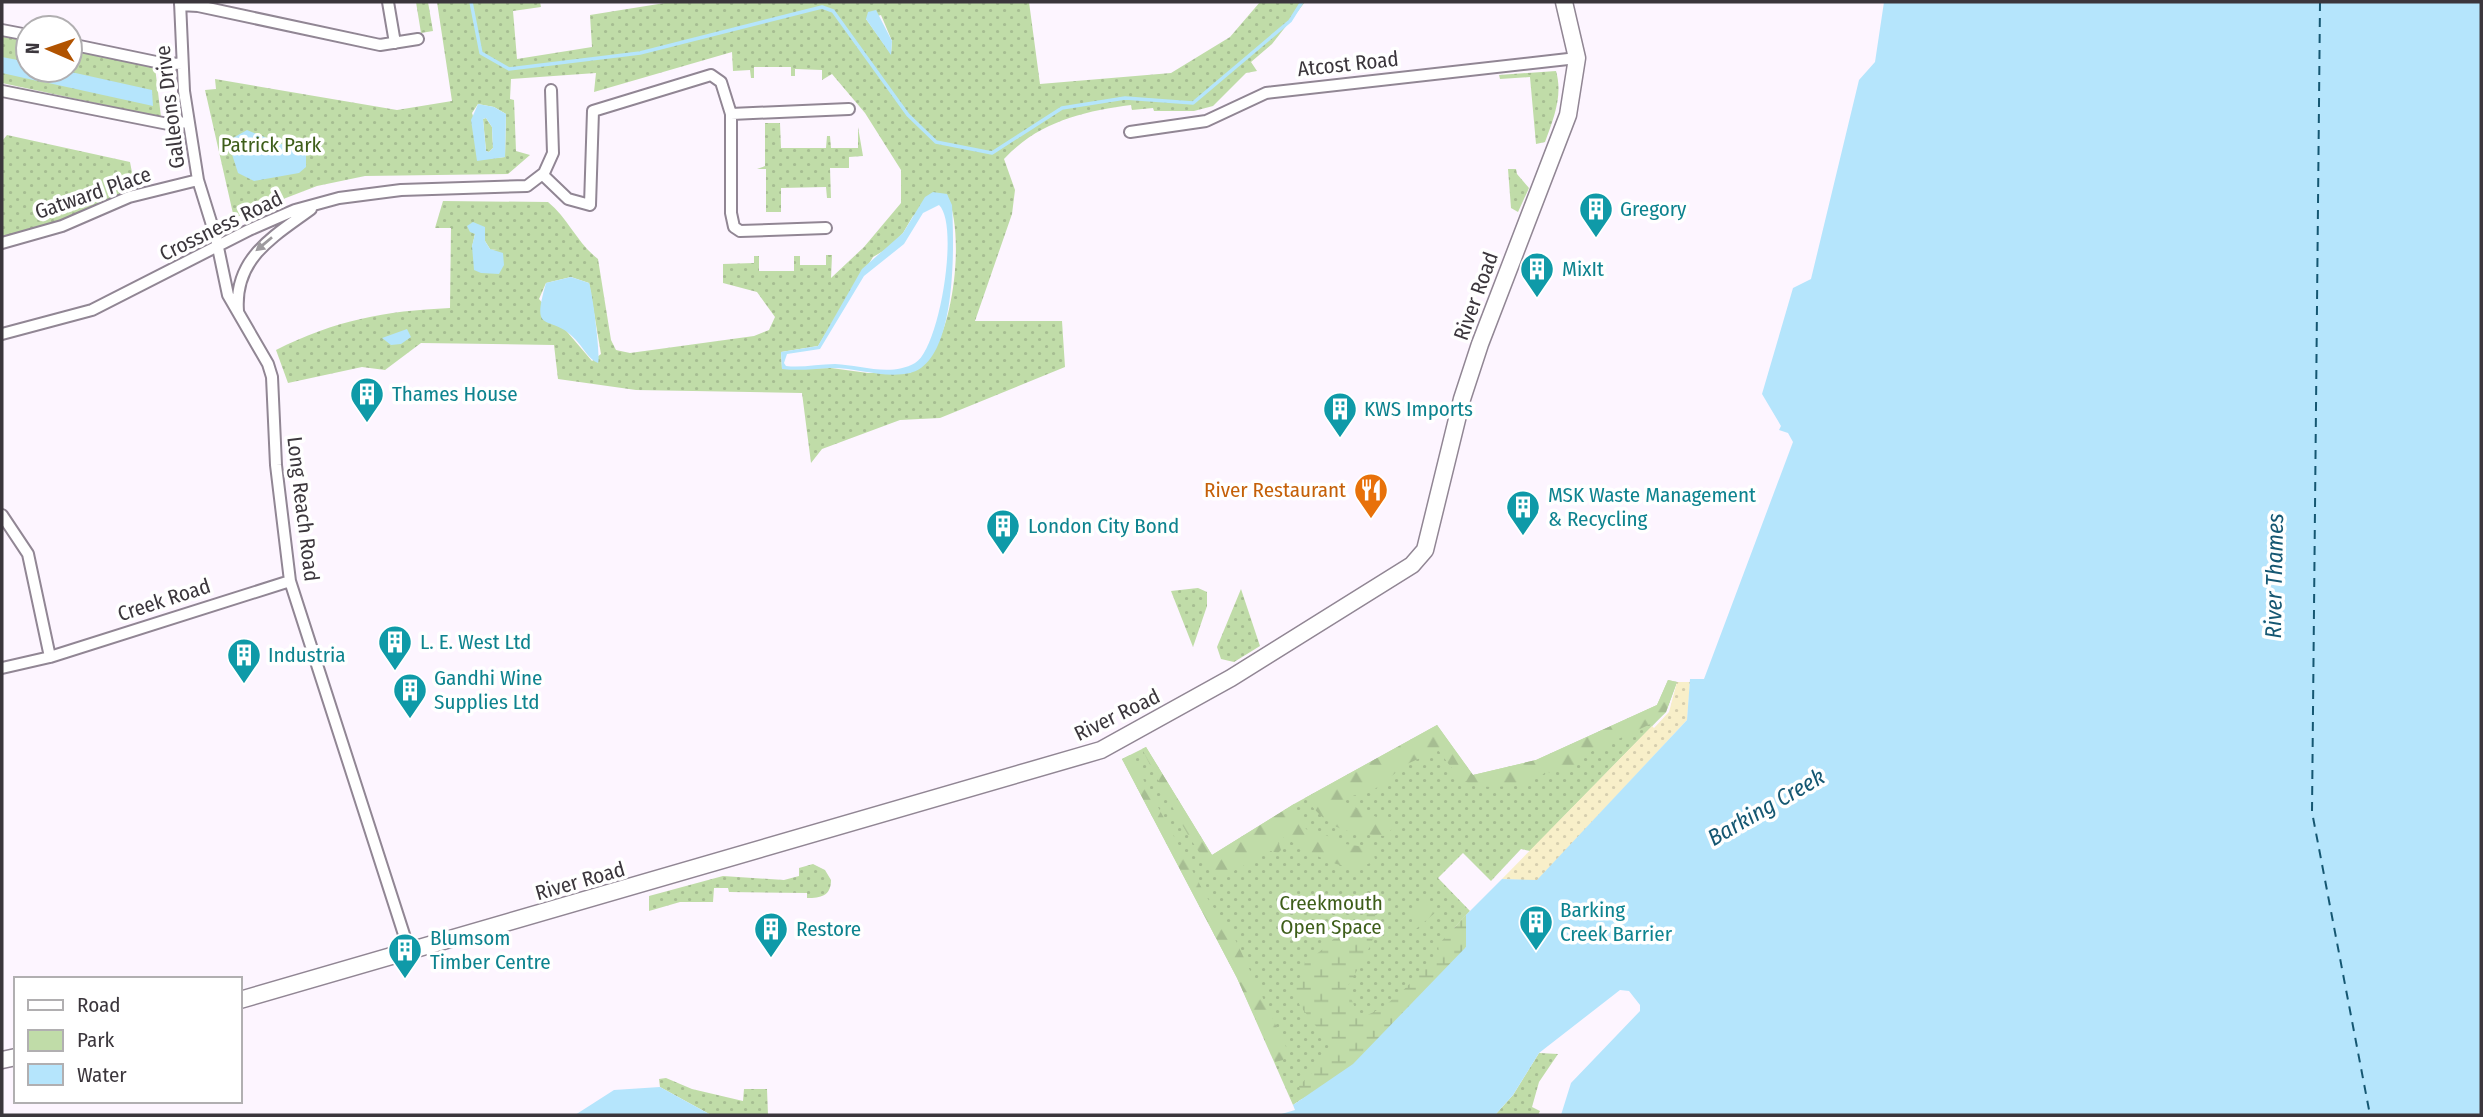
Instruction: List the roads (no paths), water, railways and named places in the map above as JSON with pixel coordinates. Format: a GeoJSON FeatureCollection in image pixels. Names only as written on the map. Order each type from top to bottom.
{"type":"FeatureCollection","features":[{"type":"Feature","properties":{"kind":"street"},"geometry":{"type":"LineString","coordinates":[[388,2],[395,43]]}},
{"type":"Feature","properties":{"kind":"street","name":"River Road"},"geometry":{"type":"LineString","coordinates":[[242,999],[1101,750],[1231,678],[1412,565],[1424,550],[1462,399],[1480,344],[1568,115],[1577,58],[1564,2]]}},
{"type":"Feature","properties":{"kind":"street"},"geometry":{"type":"LineString","coordinates":[[180,4],[380,45],[418,39]]}},
{"type":"Feature","properties":{"kind":"street","name":"Galleons Drive"},"geometry":{"type":"LineString","coordinates":[[180,4],[187,122],[198,180],[218,247]]}},
{"type":"Feature","properties":{"kind":"street"},"geometry":{"type":"LineString","coordinates":[[84,47],[162,63],[182,64]]}},
{"type":"Feature","properties":{"kind":"street","name":"Atcost Road"},"geometry":{"type":"LineString","coordinates":[[1130,132],[1206,121],[1266,93],[1577,58]]}},
{"type":"Feature","properties":{"kind":"street"},"geometry":{"type":"LineString","coordinates":[[551,90],[553,153],[542,175],[568,199],[590,205],[593,111],[711,75],[721,82],[731,114],[731,213],[734,227],[740,231],[826,228]]}},
{"type":"Feature","properties":{"kind":"street"},"geometry":{"type":"LineString","coordinates":[[2,91],[168,124],[187,122]]}},
{"type":"Feature","properties":{"kind":"street"},"geometry":{"type":"LineString","coordinates":[[830,96],[830,109]]}},
{"type":"Feature","properties":{"kind":"street"},"geometry":{"type":"LineString","coordinates":[[731,114],[849,108]]}},
{"type":"Feature","properties":{"kind":"street","name":"Crossness Road"},"geometry":{"type":"LineString","coordinates":[[2,334],[92,310],[249,230],[319,203],[390,190],[517,188],[542,175]]}},
{"type":"Feature","properties":{"kind":"street","name":"Gatward Place"},"geometry":{"type":"LineString","coordinates":[[2,243],[62,226],[129,197],[198,180]]}},
{"type":"Feature","properties":{"kind":"street"},"geometry":{"type":"LineString","coordinates":[[238,316],[239,283],[252,255],[319,203]]}},
{"type":"Feature","properties":{"kind":"street","name":"Long Reach Road"},"geometry":{"type":"LineString","coordinates":[[218,247],[228,295],[268,364],[272,377],[277,477],[290,581],[409,950]]}},
{"type":"Feature","properties":{"kind":"street"},"geometry":{"type":"LineString","coordinates":[[2,515],[28,554],[50,657]]}},
{"type":"Feature","properties":{"kind":"street","name":"Creek Road"},"geometry":{"type":"LineString","coordinates":[[2,668],[50,657],[290,581]]}},
{"type":"Feature","properties":{"kind":"water"},"geometry":{"type":"Polygon","coordinates":[[[1884,2],[2481,2],[2481,1115],[1561,1115],[1571,1083],[1640,1011],[1640,1005],[1629,991],[1620,990],[1539,1053],[1513,1095],[1495,1115],[1278,1115],[1295,1110],[1293,1105],[1353,1064],[1466,947],[1466,915],[1502,879],[1537,880],[1687,720],[1690,679],[1704,679],[1793,442],[1788,433],[1779,430],[1781,426],[1762,394],[1793,288],[1811,279],[1859,80],[1875,62],[1884,2]]]}},
{"type":"Feature","properties":{"kind":"water"},"geometry":{"type":"Polygon","coordinates":[[[876,10],[892,41],[891,55],[866,19],[868,12],[876,10]]]}},
{"type":"Feature","properties":{"kind":"water"},"geometry":{"type":"Polygon","coordinates":[[[2,57],[14,59],[14,76],[2,73],[2,57]]]}},
{"type":"Feature","properties":{"kind":"water"},"geometry":{"type":"Polygon","coordinates":[[[84,75],[152,90],[153,106],[53,84],[84,84],[84,75]]]}},
{"type":"Feature","properties":{"kind":"water"},"geometry":{"type":"Polygon","coordinates":[[[478,104],[494,107],[506,114],[505,157],[477,161],[471,120],[478,104]],[[486,118],[483,119],[486,151],[489,152],[493,148],[492,127],[486,118]]]}},
{"type":"Feature","properties":{"kind":"water"},"geometry":{"type":"Polygon","coordinates":[[[247,130],[306,154],[306,167],[299,173],[254,181],[238,173],[229,145],[231,139],[247,130]]]}},
{"type":"Feature","properties":{"kind":"water"},"geometry":{"type":"Polygon","coordinates":[[[933,192],[947,194],[952,205],[953,245],[950,299],[945,325],[937,347],[926,364],[910,373],[900,374],[840,368],[782,369],[781,352],[818,346],[862,269],[903,233],[925,197],[933,192]],[[939,205],[923,213],[904,244],[864,276],[820,349],[787,354],[784,363],[786,366],[835,364],[886,370],[915,363],[924,353],[939,313],[947,260],[945,217],[939,205]]]}},
{"type":"Feature","properties":{"kind":"water"},"geometry":{"type":"Polygon","coordinates":[[[473,222],[485,227],[485,241],[490,249],[503,253],[504,265],[499,274],[474,270],[472,246],[475,234],[470,232],[467,226],[473,222]]]}},
{"type":"Feature","properties":{"kind":"water"},"geometry":{"type":"Polygon","coordinates":[[[571,277],[589,283],[596,323],[598,363],[591,359],[566,331],[542,318],[540,311],[546,283],[571,277]]]}},
{"type":"Feature","properties":{"kind":"water"},"geometry":{"type":"Polygon","coordinates":[[[407,329],[411,337],[401,344],[391,345],[382,338],[407,329]]]}},
{"type":"Feature","properties":{"kind":"water"},"geometry":{"type":"Polygon","coordinates":[[[660,1087],[711,1115],[575,1115],[614,1090],[660,1087]]]}},
{"type":"Feature","properties":{"kind":"waterway"},"geometry":{"type":"LineString","coordinates":[[471,2],[481,53],[509,69],[640,53],[822,7],[833,11],[908,115],[936,142],[992,153],[1062,108],[1125,98],[1193,103],[1290,21],[1302,2]]}},
{"type":"Feature","properties":{"kind":"place","name":"Gregory"},"geometry":{"type":"Point","coordinates":[1596,239]}},
{"type":"Feature","properties":{"kind":"place","name":"MixIt"},"geometry":{"type":"Point","coordinates":[1537,299]}},
{"type":"Feature","properties":{"kind":"place","name":"Thames House"},"geometry":{"type":"Point","coordinates":[367,424]}},
{"type":"Feature","properties":{"kind":"place","name":"KWS Imports"},"geometry":{"type":"Point","coordinates":[1340,439]}},
{"type":"Feature","properties":{"kind":"place","name":"River Restaurant"},"geometry":{"type":"Point","coordinates":[1371,520]}},
{"type":"Feature","properties":{"kind":"place","name":"MSK Waste Management & Recycling"},"geometry":{"type":"Point","coordinates":[1523,537]}},
{"type":"Feature","properties":{"kind":"place","name":"London City Bond"},"geometry":{"type":"Point","coordinates":[1003,556]}},
{"type":"Feature","properties":{"kind":"place","name":"L. E. West Ltd"},"geometry":{"type":"Point","coordinates":[395,672]}},
{"type":"Feature","properties":{"kind":"place","name":"Industria"},"geometry":{"type":"Point","coordinates":[244,685]}},
{"type":"Feature","properties":{"kind":"place","name":"Gandhi Wine Supplies Ltd"},"geometry":{"type":"Point","coordinates":[410,720]}},
{"type":"Feature","properties":{"kind":"place","name":"Barking Creek Barrier"},"geometry":{"type":"Point","coordinates":[1536,952]}},
{"type":"Feature","properties":{"kind":"place","name":"Restore"},"geometry":{"type":"Point","coordinates":[771,959]}},
{"type":"Feature","properties":{"kind":"place","name":"Blumsom Timber Centre"},"geometry":{"type":"Point","coordinates":[405,980]}},
{"type":"Feature","properties":{"kind":"park label","name":"Patrick Park"},"geometry":{"type":"Point","coordinates":[271,145]}},
{"type":"Feature","properties":{"kind":"park label","name":"Creekmouth Open Space"},"geometry":{"type":"Point","coordinates":[1331,915]}},
{"type":"Feature","properties":{"kind":"water label","name":"River Thames"},"geometry":{"type":"Point","coordinates":[2274,576]}},
{"type":"Feature","properties":{"kind":"water label","name":"Barking Creek"},"geometry":{"type":"Point","coordinates":[1766,807]}}]}
